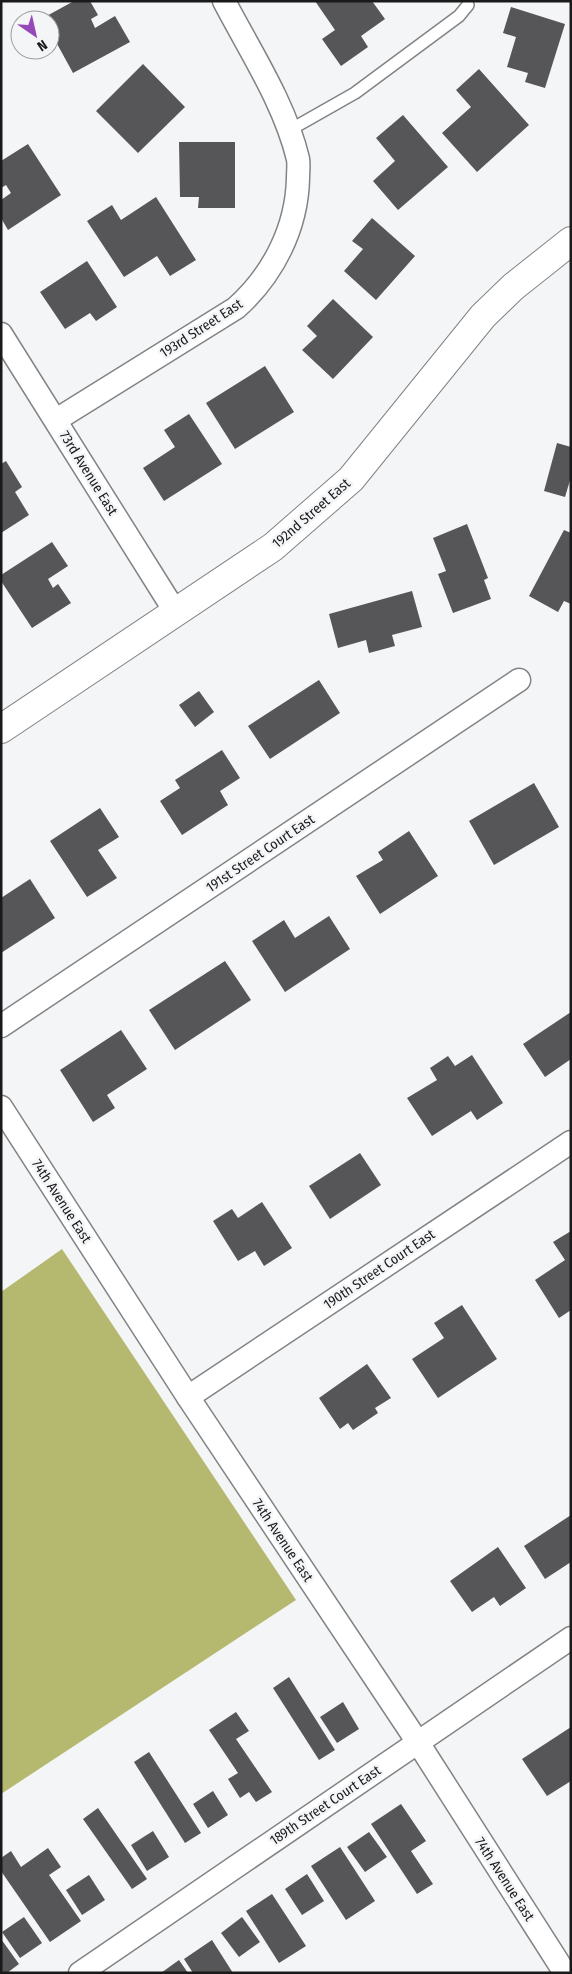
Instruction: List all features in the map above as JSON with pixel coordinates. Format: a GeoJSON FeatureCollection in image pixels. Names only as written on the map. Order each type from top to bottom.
{"type":"FeatureCollection","features":[{"type":"Feature","properties":{"kind":"street","name":"193rd Street East"},"geometry":{"type":"LineString","coordinates":[[56,420],[236,308],[254,292],[289,232],[298,195],[298,161],[282,112],[224,1]]}},
{"type":"Feature","properties":{"kind":"street","name":"192nd Street East"},"geometry":{"type":"LineString","coordinates":[[1,729],[273,547],[351,479],[483,316],[513,287],[571,241]]}},
{"type":"Feature","properties":{"kind":"street","name":"73rd Avenue East"},"geometry":{"type":"LineString","coordinates":[[1,334],[176,613]]}},
{"type":"Feature","properties":{"kind":"street","name":"191st Street Court East"},"geometry":{"type":"LineString","coordinates":[[1,1026],[519,680]]}},
{"type":"Feature","properties":{"kind":"street","name":"74th Avenue East"},"geometry":{"type":"LineString","coordinates":[[1,1107],[188,1397],[417,1742],[565,1973]]}},
{"type":"Feature","properties":{"kind":"street","name":"190th Street Court East"},"geometry":{"type":"LineString","coordinates":[[188,1397],[571,1142]]}},
{"type":"Feature","properties":{"kind":"street","name":"189th Street Court East"},"geometry":{"type":"LineString","coordinates":[[80,1973],[571,1638]]}},
{"type":"Feature","properties":{"kind":"lane"},"geometry":{"type":"LineString","coordinates":[[288,131],[355,93],[459,16],[468,5]]}},
{"type":"Feature","properties":{"kind":"green space"},"geometry":{"type":"Polygon","coordinates":[[[62,1249],[296,1600],[1,1794],[1,1292],[62,1249]]]}},
{"type":"Feature","properties":{"kind":"building"},"geometry":{"type":"Polygon","coordinates":[[[74,1],[90,1],[98,15],[91,19],[95,28],[115,16],[130,42],[73,73],[60,49],[60,10],[58,10],[74,1]]]}},
{"type":"Feature","properties":{"kind":"building"},"geometry":{"type":"Polygon","coordinates":[[[315,1],[372,1],[385,19],[361,36],[368,47],[341,66],[322,39],[335,30],[315,1]]]}},
{"type":"Feature","properties":{"kind":"building"},"geometry":{"type":"Polygon","coordinates":[[[511,7],[565,24],[545,88],[525,82],[528,73],[507,67],[516,37],[503,33],[511,7]]]}},
{"type":"Feature","properties":{"kind":"building"},"geometry":{"type":"Polygon","coordinates":[[[143,64],[185,107],[138,153],[96,111],[143,64]]]}},
{"type":"Feature","properties":{"kind":"building"},"geometry":{"type":"Polygon","coordinates":[[[479,69],[529,125],[477,172],[442,133],[471,107],[456,90],[479,69]]]}},
{"type":"Feature","properties":{"kind":"building"},"geometry":{"type":"Polygon","coordinates":[[[403,115],[448,167],[398,210],[373,181],[395,161],[376,138],[403,115]]]}},
{"type":"Feature","properties":{"kind":"building"},"geometry":{"type":"Polygon","coordinates":[[[179,142],[235,142],[235,208],[198,208],[199,197],[180,197],[179,142]]]}},
{"type":"Feature","properties":{"kind":"building"},"geometry":{"type":"Polygon","coordinates":[[[28,144],[61,195],[8,230],[1,218],[1,200],[11,193],[6,185],[1,188],[1,161],[28,144]]]}},
{"type":"Feature","properties":{"kind":"building"},"geometry":{"type":"Polygon","coordinates":[[[156,197],[196,260],[170,276],[157,256],[124,277],[87,221],[112,205],[121,220],[156,197]]]}},
{"type":"Feature","properties":{"kind":"building"},"geometry":{"type":"Polygon","coordinates":[[[372,218],[415,256],[376,300],[344,271],[363,249],[352,241],[372,218]]]}},
{"type":"Feature","properties":{"kind":"building"},"geometry":{"type":"Polygon","coordinates":[[[87,261],[117,307],[96,321],[90,313],[65,329],[40,292],[87,261]]]}},
{"type":"Feature","properties":{"kind":"building"},"geometry":{"type":"Polygon","coordinates":[[[333,299],[373,337],[333,379],[302,350],[317,336],[307,326],[333,299]]]}},
{"type":"Feature","properties":{"kind":"building"},"geometry":{"type":"Polygon","coordinates":[[[265,366],[294,412],[235,449],[206,403],[265,366]]]}},
{"type":"Feature","properties":{"kind":"building"},"geometry":{"type":"Polygon","coordinates":[[[189,414],[222,464],[164,501],[143,468],[175,447],[164,430],[189,414]]]}},
{"type":"Feature","properties":{"kind":"building"},"geometry":{"type":"Polygon","coordinates":[[[557,443],[571,447],[571,477],[565,497],[544,491],[557,443]]]}},
{"type":"Feature","properties":{"kind":"building"},"geometry":{"type":"Polygon","coordinates":[[[6,461],[22,487],[15,492],[29,515],[1,533],[1,464],[6,461]]]}},
{"type":"Feature","properties":{"kind":"building"},"geometry":{"type":"Polygon","coordinates":[[[467,524],[488,578],[484,580],[491,599],[453,613],[438,574],[446,571],[433,538],[467,524]]]}},
{"type":"Feature","properties":{"kind":"building"},"geometry":{"type":"Polygon","coordinates":[[[564,530],[571,533],[571,604],[564,601],[558,612],[529,596],[564,530]]]}},
{"type":"Feature","properties":{"kind":"building"},"geometry":{"type":"Polygon","coordinates":[[[52,542],[68,566],[48,579],[53,588],[58,584],[71,603],[32,628],[1,581],[1,575],[52,542]]]}},
{"type":"Feature","properties":{"kind":"building"},"geometry":{"type":"Polygon","coordinates":[[[412,591],[422,627],[392,635],[395,646],[369,653],[366,640],[338,648],[329,614],[412,591]]]}},
{"type":"Feature","properties":{"kind":"building"},"geometry":{"type":"Polygon","coordinates":[[[319,680],[340,713],[270,759],[248,726],[319,680]]]}},
{"type":"Feature","properties":{"kind":"building"},"geometry":{"type":"Polygon","coordinates":[[[199,691],[214,712],[195,727],[179,705],[199,691]]]}},
{"type":"Feature","properties":{"kind":"building"},"geometry":{"type":"Polygon","coordinates":[[[222,750],[240,778],[220,791],[228,805],[182,835],[160,801],[180,788],[175,780],[222,750]]]}},
{"type":"Feature","properties":{"kind":"building"},"geometry":{"type":"Polygon","coordinates":[[[534,783],[559,827],[494,865],[469,821],[534,783]]]}},
{"type":"Feature","properties":{"kind":"building"},"geometry":{"type":"Polygon","coordinates":[[[100,808],[119,837],[98,850],[117,878],[87,897],[50,841],[100,808]]]}},
{"type":"Feature","properties":{"kind":"building"},"geometry":{"type":"Polygon","coordinates":[[[409,831],[438,876],[380,914],[356,876],[383,860],[378,852],[409,831]]]}},
{"type":"Feature","properties":{"kind":"building"},"geometry":{"type":"Polygon","coordinates":[[[30,879],[55,918],[1,953],[1,898],[30,879]]]}},
{"type":"Feature","properties":{"kind":"building"},"geometry":{"type":"Polygon","coordinates":[[[329,916],[350,949],[285,992],[252,941],[284,920],[295,938],[329,916]]]}},
{"type":"Feature","properties":{"kind":"building"},"geometry":{"type":"Polygon","coordinates":[[[225,961],[251,1000],[175,1050],[149,1010],[225,961]]]}},
{"type":"Feature","properties":{"kind":"building"},"geometry":{"type":"Polygon","coordinates":[[[571,1012],[571,1059],[545,1077],[523,1044],[571,1012]]]}},
{"type":"Feature","properties":{"kind":"building"},"geometry":{"type":"Polygon","coordinates":[[[121,1030],[147,1069],[107,1095],[115,1108],[93,1122],[60,1070],[121,1030]]]}},
{"type":"Feature","properties":{"kind":"building"},"geometry":{"type":"Polygon","coordinates":[[[472,1055],[503,1103],[477,1120],[471,1111],[432,1136],[407,1098],[437,1080],[430,1068],[448,1056],[455,1066],[472,1055]]]}},
{"type":"Feature","properties":{"kind":"building"},"geometry":{"type":"Polygon","coordinates":[[[360,1153],[381,1185],[330,1219],[309,1186],[360,1153]]]}},
{"type":"Feature","properties":{"kind":"building"},"geometry":{"type":"Polygon","coordinates":[[[262,1202],[292,1248],[264,1266],[255,1251],[238,1261],[213,1221],[232,1209],[238,1218],[262,1202]]]}},
{"type":"Feature","properties":{"kind":"building"},"geometry":{"type":"Polygon","coordinates":[[[571,1231],[571,1310],[559,1318],[535,1280],[565,1260],[553,1242],[571,1231]]]}},
{"type":"Feature","properties":{"kind":"building"},"geometry":{"type":"Polygon","coordinates":[[[462,1305],[497,1359],[438,1398],[412,1359],[444,1338],[434,1323],[462,1305]]]}},
{"type":"Feature","properties":{"kind":"building"},"geometry":{"type":"Polygon","coordinates":[[[367,1364],[391,1398],[375,1408],[378,1413],[353,1430],[348,1423],[340,1429],[319,1398],[367,1364]]]}},
{"type":"Feature","properties":{"kind":"building"},"geometry":{"type":"Polygon","coordinates":[[[571,1515],[571,1562],[545,1579],[524,1546],[571,1515]]]}},
{"type":"Feature","properties":{"kind":"building"},"geometry":{"type":"Polygon","coordinates":[[[498,1547],[526,1588],[500,1606],[494,1597],[472,1612],[450,1581],[498,1547]]]}},
{"type":"Feature","properties":{"kind":"building"},"geometry":{"type":"Polygon","coordinates":[[[289,1677],[335,1750],[319,1760],[273,1688],[289,1677]]]}},
{"type":"Feature","properties":{"kind":"building"},"geometry":{"type":"Polygon","coordinates":[[[343,1702],[359,1729],[337,1743],[320,1717],[343,1702]]]}},
{"type":"Feature","properties":{"kind":"building"},"geometry":{"type":"Polygon","coordinates":[[[236,1712],[249,1731],[236,1739],[272,1792],[256,1802],[249,1792],[240,1798],[228,1779],[238,1773],[209,1730],[236,1712]]]}},
{"type":"Feature","properties":{"kind":"building"},"geometry":{"type":"Polygon","coordinates":[[[571,1727],[571,1781],[547,1796],[522,1759],[571,1727]]]}},
{"type":"Feature","properties":{"kind":"building"},"geometry":{"type":"Polygon","coordinates":[[[149,1752],[201,1833],[185,1843],[134,1762],[149,1752]]]}},
{"type":"Feature","properties":{"kind":"building"},"geometry":{"type":"Polygon","coordinates":[[[213,1791],[228,1815],[208,1828],[193,1804],[213,1791]]]}},
{"type":"Feature","properties":{"kind":"building"},"geometry":{"type":"Polygon","coordinates":[[[401,1804],[426,1841],[411,1851],[433,1884],[417,1894],[371,1824],[401,1804]]]}},
{"type":"Feature","properties":{"kind":"building"},"geometry":{"type":"Polygon","coordinates":[[[98,1808],[147,1879],[132,1889],[83,1819],[98,1808]]]}},
{"type":"Feature","properties":{"kind":"building"},"geometry":{"type":"Polygon","coordinates":[[[153,1831],[169,1857],[147,1871],[131,1845],[153,1831]]]}},
{"type":"Feature","properties":{"kind":"building"},"geometry":{"type":"Polygon","coordinates":[[[369,1832],[387,1857],[365,1872],[347,1847],[369,1832]]]}},
{"type":"Feature","properties":{"kind":"building"},"geometry":{"type":"Polygon","coordinates":[[[340,1847],[375,1901],[346,1920],[311,1866],[340,1847]]]}},
{"type":"Feature","properties":{"kind":"building"},"geometry":{"type":"Polygon","coordinates":[[[48,1848],[61,1867],[49,1875],[81,1921],[50,1942],[1,1871],[1,1858],[11,1851],[21,1867],[48,1848]]]}},
{"type":"Feature","properties":{"kind":"building"},"geometry":{"type":"Polygon","coordinates":[[[307,1874],[324,1901],[302,1915],[285,1889],[307,1874]]]}},
{"type":"Feature","properties":{"kind":"building"},"geometry":{"type":"Polygon","coordinates":[[[89,1875],[105,1900],[82,1915],[66,1890],[89,1875]]]}},
{"type":"Feature","properties":{"kind":"building"},"geometry":{"type":"Polygon","coordinates":[[[272,1894],[306,1946],[279,1963],[246,1911],[272,1894]]]}},
{"type":"Feature","properties":{"kind":"building"},"geometry":{"type":"Polygon","coordinates":[[[24,1917],[42,1943],[20,1958],[2,1932],[24,1917]]]}},
{"type":"Feature","properties":{"kind":"building"},"geometry":{"type":"Polygon","coordinates":[[[242,1917],[260,1942],[239,1957],[221,1933],[242,1917]]]}},
{"type":"Feature","properties":{"kind":"building"},"geometry":{"type":"Polygon","coordinates":[[[1,1939],[19,1964],[7,1973],[1,1973],[1,1939]]]}},
{"type":"Feature","properties":{"kind":"building"},"geometry":{"type":"Polygon","coordinates":[[[212,1940],[233,1973],[193,1973],[184,1959],[212,1940]]]}},
{"type":"Feature","properties":{"kind":"building"},"geometry":{"type":"Polygon","coordinates":[[[179,1960],[188,1973],[161,1973],[179,1960]]]}}]}
